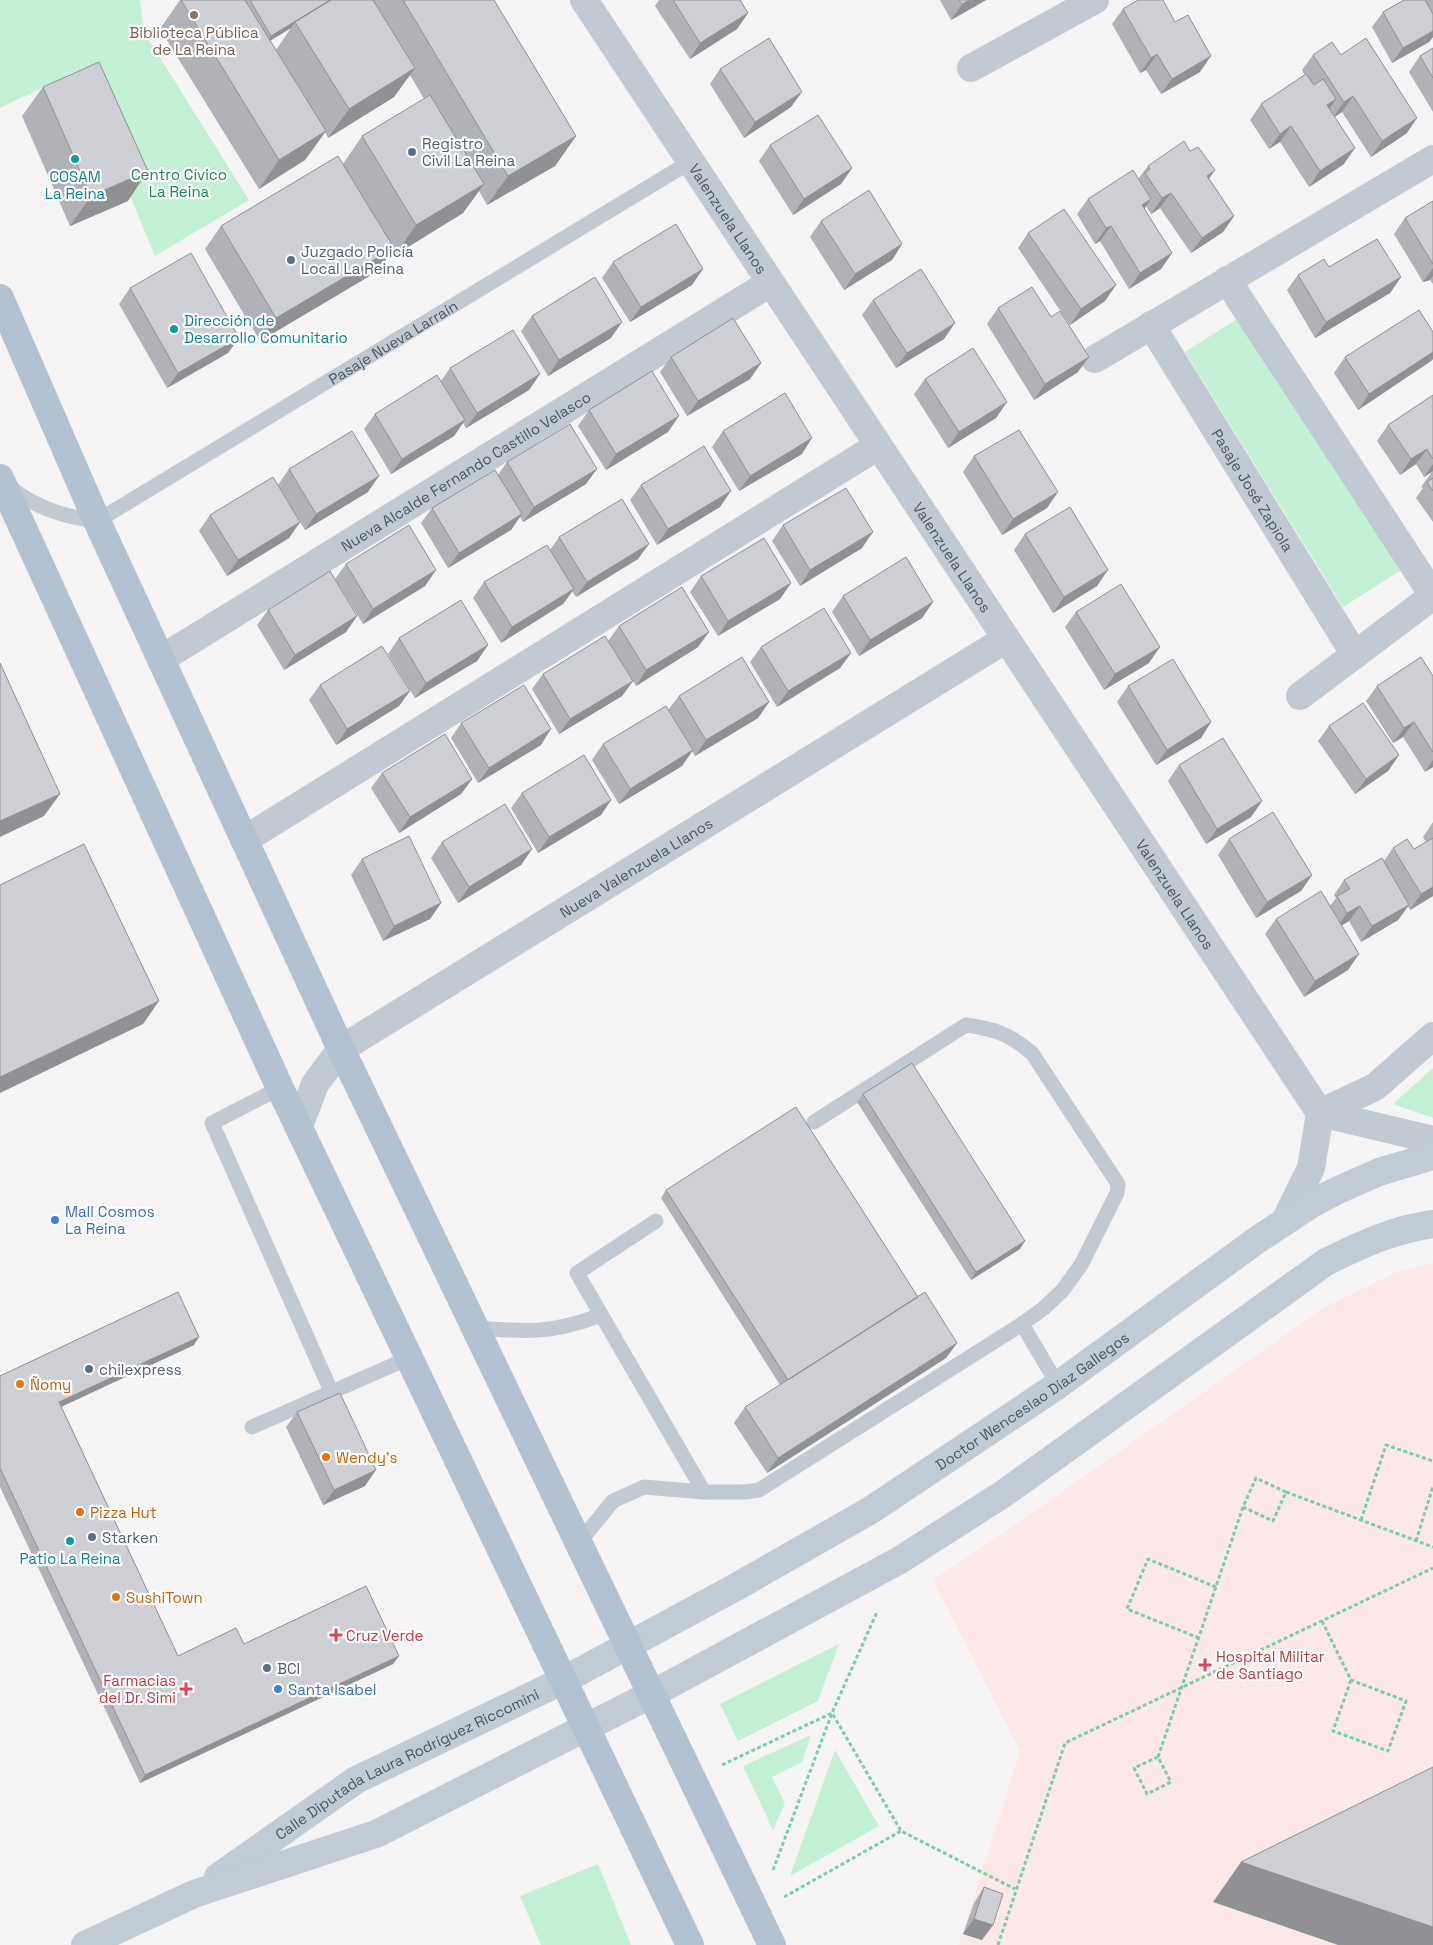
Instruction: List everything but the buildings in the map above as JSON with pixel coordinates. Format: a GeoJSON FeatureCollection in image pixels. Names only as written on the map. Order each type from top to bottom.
{"type":"FeatureCollection","features":[{"type":"Feature","properties":{"kind":"main road"},"geometry":{"type":"LineString","coordinates":[[0,298],[97,521],[341,1049],[772,1945]]}},
{"type":"Feature","properties":{"kind":"main road"},"geometry":{"type":"LineString","coordinates":[[0,478],[280,1088],[690,1945]]}},
{"type":"Feature","properties":{"kind":"main road","name":"Doctor Wenceslao Díaz Gallegos"},"geometry":{"type":"LineString","coordinates":[[628,1645],[736,1587],[871,1510],[1058,1385],[1286,1221],[1336,1191],[1379,1172],[1433,1156]]}},
{"type":"Feature","properties":{"kind":"main road"},"geometry":{"type":"LineString","coordinates":[[652,1694],[900,1560],[1011,1488],[1326,1262],[1361,1244],[1399,1231],[1433,1224]]}},
{"type":"Feature","properties":{"kind":"main road","name":"Calle Diputada Laura Rodríguez Riccomini"},"geometry":{"type":"LineString","coordinates":[[194,1894],[356,1780],[564,1680],[628,1645]]}},
{"type":"Feature","properties":{"kind":"main road","name":"Calle Diputada Laura Rodríguez Riccomini"},"geometry":{"type":"LineString","coordinates":[[85,1945],[194,1894],[376,1834],[652,1694]]}},
{"type":"Feature","properties":{"kind":"street","name":"Valenzuela Llanos"},"geometry":{"type":"LineString","coordinates":[[584,0],[1320,1113]]}},
{"type":"Feature","properties":{"kind":"street"},"geometry":{"type":"LineString","coordinates":[[971,68],[1095,0]]}},
{"type":"Feature","properties":{"kind":"street"},"geometry":{"type":"LineString","coordinates":[[1095,359],[1433,159]]}},
{"type":"Feature","properties":{"kind":"street"},"geometry":{"type":"LineString","coordinates":[[1227,280],[1433,596],[1300,696]]}},
{"type":"Feature","properties":{"kind":"street","name":"Nueva Alcalde Fernando Castillo Velasco"},"geometry":{"type":"LineString","coordinates":[[161,659],[770,283]]}},
{"type":"Feature","properties":{"kind":"street","name":"Pasaje José Zapiola"},"geometry":{"type":"LineString","coordinates":[[1151,325],[1355,655]]}},
{"type":"Feature","properties":{"kind":"street"},"geometry":{"type":"LineString","coordinates":[[244,840],[878,446]]}},
{"type":"Feature","properties":{"kind":"street","name":"Nueva Valenzuela Llanos"},"geometry":{"type":"LineString","coordinates":[[299,1126],[315,1084],[341,1049],[1006,639]]}},
{"type":"Feature","properties":{"kind":"street"},"geometry":{"type":"LineString","coordinates":[[1320,1113],[1375,1087],[1433,1036]]}},
{"type":"Feature","properties":{"kind":"street"},"geometry":{"type":"LineString","coordinates":[[1320,1113],[1433,1140]]}},
{"type":"Feature","properties":{"kind":"street"},"geometry":{"type":"LineString","coordinates":[[1286,1221],[1311,1168],[1320,1113]]}},
{"type":"Feature","properties":{"kind":"lane","name":"Pasaje Nueva Larraín"},"geometry":{"type":"LineString","coordinates":[[97,521],[690,162]]}},
{"type":"Feature","properties":{"kind":"lane"},"geometry":{"type":"LineString","coordinates":[[0,478],[16,492],[41,507],[75,519],[97,521]]}},
{"type":"Feature","properties":{"kind":"lane"},"geometry":{"type":"LineString","coordinates":[[578,1544],[613,1501],[644,1487],[704,1492],[759,1490],[1022,1324],[1062,1291],[1081,1264],[1117,1193],[1118,1184],[1032,1053],[1015,1039],[993,1028],[966,1025],[814,1122]]}},
{"type":"Feature","properties":{"kind":"lane"},"geometry":{"type":"LineString","coordinates":[[280,1088],[212,1123],[331,1391]]}},
{"type":"Feature","properties":{"kind":"lane"},"geometry":{"type":"LineString","coordinates":[[656,1221],[577,1273],[704,1492]]}},
{"type":"Feature","properties":{"kind":"lane"},"geometry":{"type":"LineString","coordinates":[[475,1328],[530,1332],[573,1326],[601,1315]]}},
{"type":"Feature","properties":{"kind":"lane"},"geometry":{"type":"LineString","coordinates":[[1022,1324],[1058,1385]]}},
{"type":"Feature","properties":{"kind":"lane"},"geometry":{"type":"LineString","coordinates":[[252,1427],[409,1358]]}},
{"type":"Feature","properties":{"kind":"path"},"geometry":{"type":"LineString","coordinates":[[1361,1520],[1386,1445],[1433,1461]]}},
{"type":"Feature","properties":{"kind":"path"},"geometry":{"type":"LineString","coordinates":[[1158,1757],[1134,1768],[1147,1794],[1170,1782],[1158,1757],[1243,1507],[1256,1478],[1286,1492],[1433,1547]]}},
{"type":"Feature","properties":{"kind":"path"},"geometry":{"type":"LineString","coordinates":[[1416,1541],[1433,1486]]}},
{"type":"Feature","properties":{"kind":"path"},"geometry":{"type":"LineString","coordinates":[[1243,1507],[1273,1521],[1286,1492]]}},
{"type":"Feature","properties":{"kind":"path"},"geometry":{"type":"LineString","coordinates":[[1199,1638],[1127,1608],[1148,1558],[1216,1587]]}},
{"type":"Feature","properties":{"kind":"path"},"geometry":{"type":"LineString","coordinates":[[770,1878],[832,1713],[900,1560]]}},
{"type":"Feature","properties":{"kind":"path"},"geometry":{"type":"LineString","coordinates":[[998,1945],[1015,1888],[1065,1743],[1183,1685],[1433,1568]]}},
{"type":"Feature","properties":{"kind":"path"},"geometry":{"type":"LineString","coordinates":[[1322,1621],[1351,1680],[1406,1701],[1388,1751],[1333,1731],[1351,1680]]}},
{"type":"Feature","properties":{"kind":"path"},"geometry":{"type":"LineString","coordinates":[[719,1766],[832,1713]]}},
{"type":"Feature","properties":{"kind":"path"},"geometry":{"type":"LineString","coordinates":[[832,1713],[901,1831],[1015,1888]]}},
{"type":"Feature","properties":{"kind":"path"},"geometry":{"type":"LineString","coordinates":[[781,1899],[901,1831]]}},
{"type":"Feature","properties":{"kind":"shaded area","name":"Hospital Militar de Santiago"},"geometry":{"type":"Polygon","coordinates":[[[1433,1263],[1433,1945],[959,1945],[1020,1751],[933,1580],[1028,1516],[1325,1307],[1395,1273],[1433,1263]]]}},
{"type":"Feature","properties":{"kind":"green space","name":"Centro Cívico La Reina"},"geometry":{"type":"Polygon","coordinates":[[[0,0],[140,0],[144,32],[249,200],[155,256],[78,70],[0,108],[0,0]]]}},
{"type":"Feature","properties":{"kind":"green space"},"geometry":{"type":"Polygon","coordinates":[[[1245,314],[1403,569],[1343,607],[1185,352],[1245,314]]]}},
{"type":"Feature","properties":{"kind":"green space"},"geometry":{"type":"Polygon","coordinates":[[[1433,1068],[1433,1118],[1393,1104],[1433,1068]]]}},
{"type":"Feature","properties":{"kind":"green space"},"geometry":{"type":"Polygon","coordinates":[[[839,1644],[818,1701],[738,1741],[720,1704],[839,1644]]]}},
{"type":"Feature","properties":{"kind":"green space"},"geometry":{"type":"Polygon","coordinates":[[[811,1735],[802,1762],[772,1777],[785,1803],[773,1830],[743,1766],[811,1735]]]}},
{"type":"Feature","properties":{"kind":"green space"},"geometry":{"type":"Polygon","coordinates":[[[835,1750],[879,1826],[790,1876],[835,1750]]]}},
{"type":"Feature","properties":{"kind":"green space"},"geometry":{"type":"Polygon","coordinates":[[[598,1864],[631,1945],[541,1945],[520,1896],[598,1864]]]}},
{"type":"Feature","properties":{"kind":"place","name":"Biblioteca Pública de La Reina"},"geometry":{"type":"Point","coordinates":[194,15]}},
{"type":"Feature","properties":{"kind":"place","name":"Registro Civil La Reina"},"geometry":{"type":"Point","coordinates":[412,152]}},
{"type":"Feature","properties":{"kind":"place","name":"COSAM La Reina"},"geometry":{"type":"Point","coordinates":[75,159]}},
{"type":"Feature","properties":{"kind":"place","name":"Juzgado Policía Local La Reina"},"geometry":{"type":"Point","coordinates":[291,260]}},
{"type":"Feature","properties":{"kind":"place","name":"Dirección de Desarrollo Comunitario"},"geometry":{"type":"Point","coordinates":[174,329]}},
{"type":"Feature","properties":{"kind":"place","name":"Mall Cosmos La Reina"},"geometry":{"type":"Point","coordinates":[55,1220]}},
{"type":"Feature","properties":{"kind":"place","name":"chilexpress"},"geometry":{"type":"Point","coordinates":[89,1369]}},
{"type":"Feature","properties":{"kind":"place","name":"Ñomy"},"geometry":{"type":"Point","coordinates":[20,1384]}},
{"type":"Feature","properties":{"kind":"place","name":"Wendy's"},"geometry":{"type":"Point","coordinates":[326,1457]}},
{"type":"Feature","properties":{"kind":"place","name":"Pizza Hut"},"geometry":{"type":"Point","coordinates":[80,1512]}},
{"type":"Feature","properties":{"kind":"place","name":"Starken"},"geometry":{"type":"Point","coordinates":[92,1537]}},
{"type":"Feature","properties":{"kind":"place","name":"Patio La Reina"},"geometry":{"type":"Point","coordinates":[70,1541]}},
{"type":"Feature","properties":{"kind":"place","name":"SushiTown"},"geometry":{"type":"Point","coordinates":[116,1597]}},
{"type":"Feature","properties":{"kind":"place","name":"Cruz Verde"},"geometry":{"type":"Point","coordinates":[336,1635]}},
{"type":"Feature","properties":{"kind":"place","name":"Hospital Militar de Santiago"},"geometry":{"type":"Point","coordinates":[1205,1665]}},
{"type":"Feature","properties":{"kind":"place","name":"BCI"},"geometry":{"type":"Point","coordinates":[267,1668]}},
{"type":"Feature","properties":{"kind":"place","name":"Farmacias del Dr. Simi"},"geometry":{"type":"Point","coordinates":[186,1689]}},
{"type":"Feature","properties":{"kind":"place","name":"Santa Isabel"},"geometry":{"type":"Point","coordinates":[278,1689]}}]}
